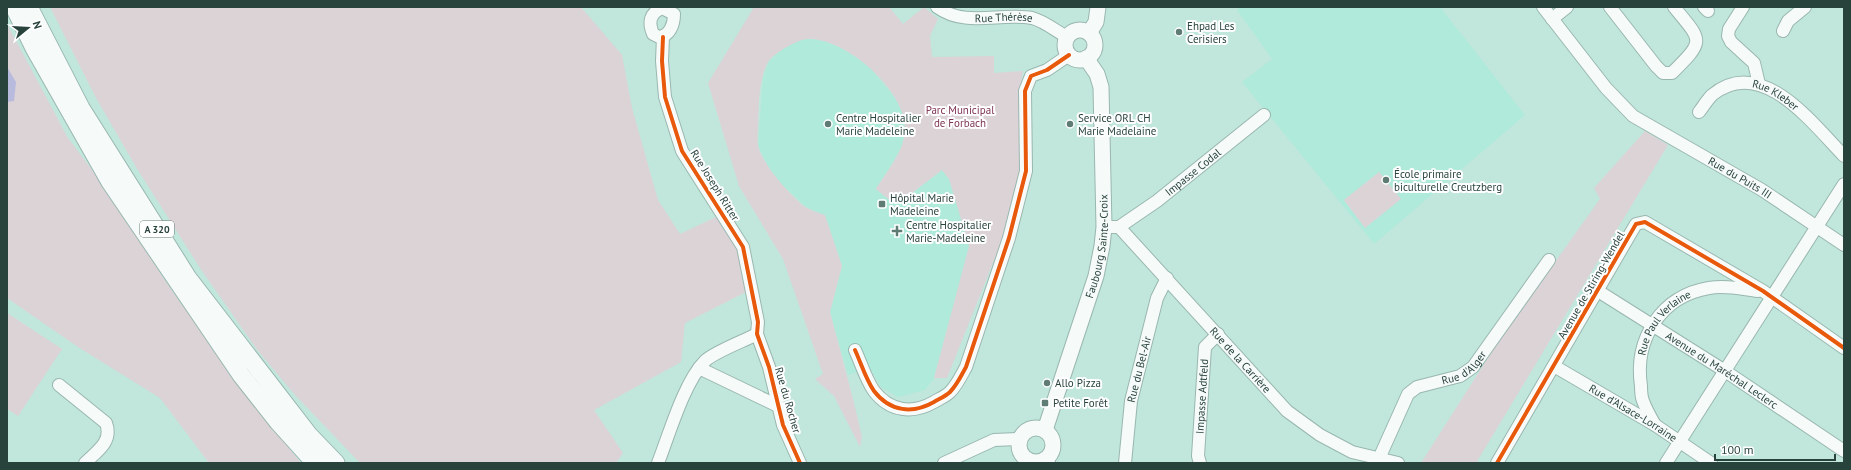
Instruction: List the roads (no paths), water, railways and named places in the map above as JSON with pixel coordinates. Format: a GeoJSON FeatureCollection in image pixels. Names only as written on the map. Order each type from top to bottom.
{"type":"FeatureCollection","features":[{"type":"Feature","properties":{"kind":"highway","name":"A 320"},"geometry":{"type":"LineString","coordinates":[[14,7],[38,54],[114,189],[241,375],[278,422],[315,463]]}},
{"type":"Feature","properties":{"kind":"highway","name":"A 320"},"geometry":{"type":"LineString","coordinates":[[29,7],[81,108],[188,278],[309,435],[336,463]]}},
{"type":"Feature","properties":{"kind":"main road"},"geometry":{"type":"LineString","coordinates":[[1089,33],[1096,22],[1098,7]]}},
{"type":"Feature","properties":{"kind":"main road"},"geometry":{"type":"LineString","coordinates":[[1077,30],[1089,33],[1094,39],[1095,47],[1092,54],[1086,58],[1075,59],[1069,55],[1066,47],[1068,37],[1077,30]]}},
{"type":"Feature","properties":{"kind":"main road","name":"Faubourg Sainte-Croix"},"geometry":{"type":"LineString","coordinates":[[1045,430],[1096,276],[1104,227],[1101,87],[1097,74],[1086,58]]}},
{"type":"Feature","properties":{"kind":"main road"},"geometry":{"type":"LineString","coordinates":[[1035,427],[1045,430],[1051,436],[1054,444],[1048,461],[1024,461],[1018,446],[1020,439],[1026,431],[1035,427]]}},
{"type":"Feature","properties":{"kind":"street","name":"Rue Thérèse"},"geometry":{"type":"LineString","coordinates":[[938,7],[958,16],[982,19],[1033,19],[1068,37]]}},
{"type":"Feature","properties":{"kind":"street","name":"Rue du Puits III"},"geometry":{"type":"LineString","coordinates":[[1543,7],[1606,88],[1633,116],[1762,190],[1844,245]]}},
{"type":"Feature","properties":{"kind":"street"},"geometry":{"type":"LineString","coordinates":[[1552,19],[1567,7]]}},
{"type":"Feature","properties":{"kind":"street"},"geometry":{"type":"LineString","coordinates":[[1610,7],[1656,66],[1663,73],[1672,73],[1696,47],[1697,39],[1693,30],[1674,7]]}},
{"type":"Feature","properties":{"kind":"street"},"geometry":{"type":"LineString","coordinates":[[1743,7],[1729,29],[1728,36],[1732,42],[1754,62],[1759,84]]}},
{"type":"Feature","properties":{"kind":"street"},"geometry":{"type":"LineString","coordinates":[[1783,31],[1788,21],[1805,7]]}},
{"type":"Feature","properties":{"kind":"street"},"geometry":{"type":"LineString","coordinates":[[662,8],[678,10],[671,28],[663,37],[653,34],[650,27],[652,16],[656,9],[662,8]]}},
{"type":"Feature","properties":{"kind":"street","name":"Rue Joseph Ritter"},"geometry":{"type":"LineString","coordinates":[[663,37],[662,61],[665,97],[682,150],[744,247]]}},
{"type":"Feature","properties":{"kind":"street"},"geometry":{"type":"LineString","coordinates":[[855,350],[874,391],[882,400],[895,408],[917,410],[928,406],[949,394],[958,382],[966,367],[1009,238],[1026,171],[1025,91],[1031,76],[1047,70],[1069,55]]}},
{"type":"Feature","properties":{"kind":"street","name":"Rue Kleber"},"geometry":{"type":"LineString","coordinates":[[1699,112],[1711,96],[1721,89],[1740,82],[1759,84],[1780,94],[1807,118],[1844,156]]}},
{"type":"Feature","properties":{"kind":"street","name":"Impasse Codal"},"geometry":{"type":"LineString","coordinates":[[1119,227],[1169,192],[1264,116]]}},
{"type":"Feature","properties":{"kind":"street"},"geometry":{"type":"LineString","coordinates":[[1666,463],[1725,371],[1767,294],[1816,227],[1844,184]]}},
{"type":"Feature","properties":{"kind":"street","name":"Avenue de Stiring-Wendel"},"geometry":{"type":"LineString","coordinates":[[1498,463],[1636,224],[1645,222],[1767,294],[1844,348]]}},
{"type":"Feature","properties":{"kind":"street"},"geometry":{"type":"LineString","coordinates":[[1104,227],[1119,227]]}},
{"type":"Feature","properties":{"kind":"street","name":"Rue de la Carrière"},"geometry":{"type":"LineString","coordinates":[[1119,227],[1287,411],[1320,435],[1352,452],[1378,461],[1398,463]]}},
{"type":"Feature","properties":{"kind":"street","name":"Rue du Rocher"},"geometry":{"type":"LineString","coordinates":[[744,247],[758,322],[757,334],[769,366],[783,425],[800,463]]}},
{"type":"Feature","properties":{"kind":"street","name":"Rue d'Alger"},"geometry":{"type":"LineString","coordinates":[[1378,461],[1408,394],[1417,388],[1460,376],[1473,367],[1549,260]]}},
{"type":"Feature","properties":{"kind":"street","name":"Rue du Bel-Air"},"geometry":{"type":"LineString","coordinates":[[1125,463],[1131,401],[1157,298],[1167,278]]}},
{"type":"Feature","properties":{"kind":"street","name":"Rue Paul Verlaine"},"geometry":{"type":"LineString","coordinates":[[1655,425],[1643,400],[1639,372],[1641,349],[1652,324],[1664,309],[1697,291],[1730,286],[1767,294]]}},
{"type":"Feature","properties":{"kind":"street","name":"Avenue du Maréchal Leclerc"},"geometry":{"type":"LineString","coordinates":[[1598,291],[1725,371],[1844,451]]}},
{"type":"Feature","properties":{"kind":"street"},"geometry":{"type":"LineString","coordinates":[[658,463],[686,392],[706,360],[757,334]]}},
{"type":"Feature","properties":{"kind":"street","name":"Impasse Adtfeld"},"geometry":{"type":"LineString","coordinates":[[1200,463],[1198,456],[1205,347],[1218,334]]}},
{"type":"Feature","properties":{"kind":"street","name":"Rue d'Alsace-Lorraine"},"geometry":{"type":"LineString","coordinates":[[1554,366],[1655,425],[1711,463]]}},
{"type":"Feature","properties":{"kind":"street","name":"Rue du Rocher"},"geometry":{"type":"LineString","coordinates":[[700,368],[778,406]]}},
{"type":"Feature","properties":{"kind":"street"},"geometry":{"type":"LineString","coordinates":[[59,385],[106,423],[109,432],[108,438],[85,463]]}},
{"type":"Feature","properties":{"kind":"street"},"geometry":{"type":"LineString","coordinates":[[944,463],[994,440],[1020,439]]}},
{"type":"Feature","properties":{"kind":"water"},"geometry":{"type":"Polygon","coordinates":[[[7,67],[16,82],[14,101],[7,102],[7,67]]]}},
{"type":"Feature","properties":{"kind":"place","name":"Ehpad Les Cerisiers"},"geometry":{"type":"Point","coordinates":[1179,32]}},
{"type":"Feature","properties":{"kind":"place","name":"Centre Hospitalier Marie Madeleine"},"geometry":{"type":"Point","coordinates":[828,124]}},
{"type":"Feature","properties":{"kind":"place","name":"Service ORL CH Marie Madelaine"},"geometry":{"type":"Point","coordinates":[1070,124]}},
{"type":"Feature","properties":{"kind":"place","name":"École primaire biculturelle Creutzberg"},"geometry":{"type":"Point","coordinates":[1386,180]}},
{"type":"Feature","properties":{"kind":"place","name":"Hôpital Marie Madeleine"},"geometry":{"type":"Point","coordinates":[882,204]}},
{"type":"Feature","properties":{"kind":"place","name":"Centre Hospitalier Marie-Madeleine"},"geometry":{"type":"Point","coordinates":[897,231]}},
{"type":"Feature","properties":{"kind":"place","name":"Allo Pizza"},"geometry":{"type":"Point","coordinates":[1047,383]}},
{"type":"Feature","properties":{"kind":"place","name":"Petite Forêt"},"geometry":{"type":"Point","coordinates":[1045,403]}},
{"type":"Feature","properties":{"kind":"park label","name":"Parc Municipal de Forbach"},"geometry":{"type":"Point","coordinates":[960,116]}}]}
